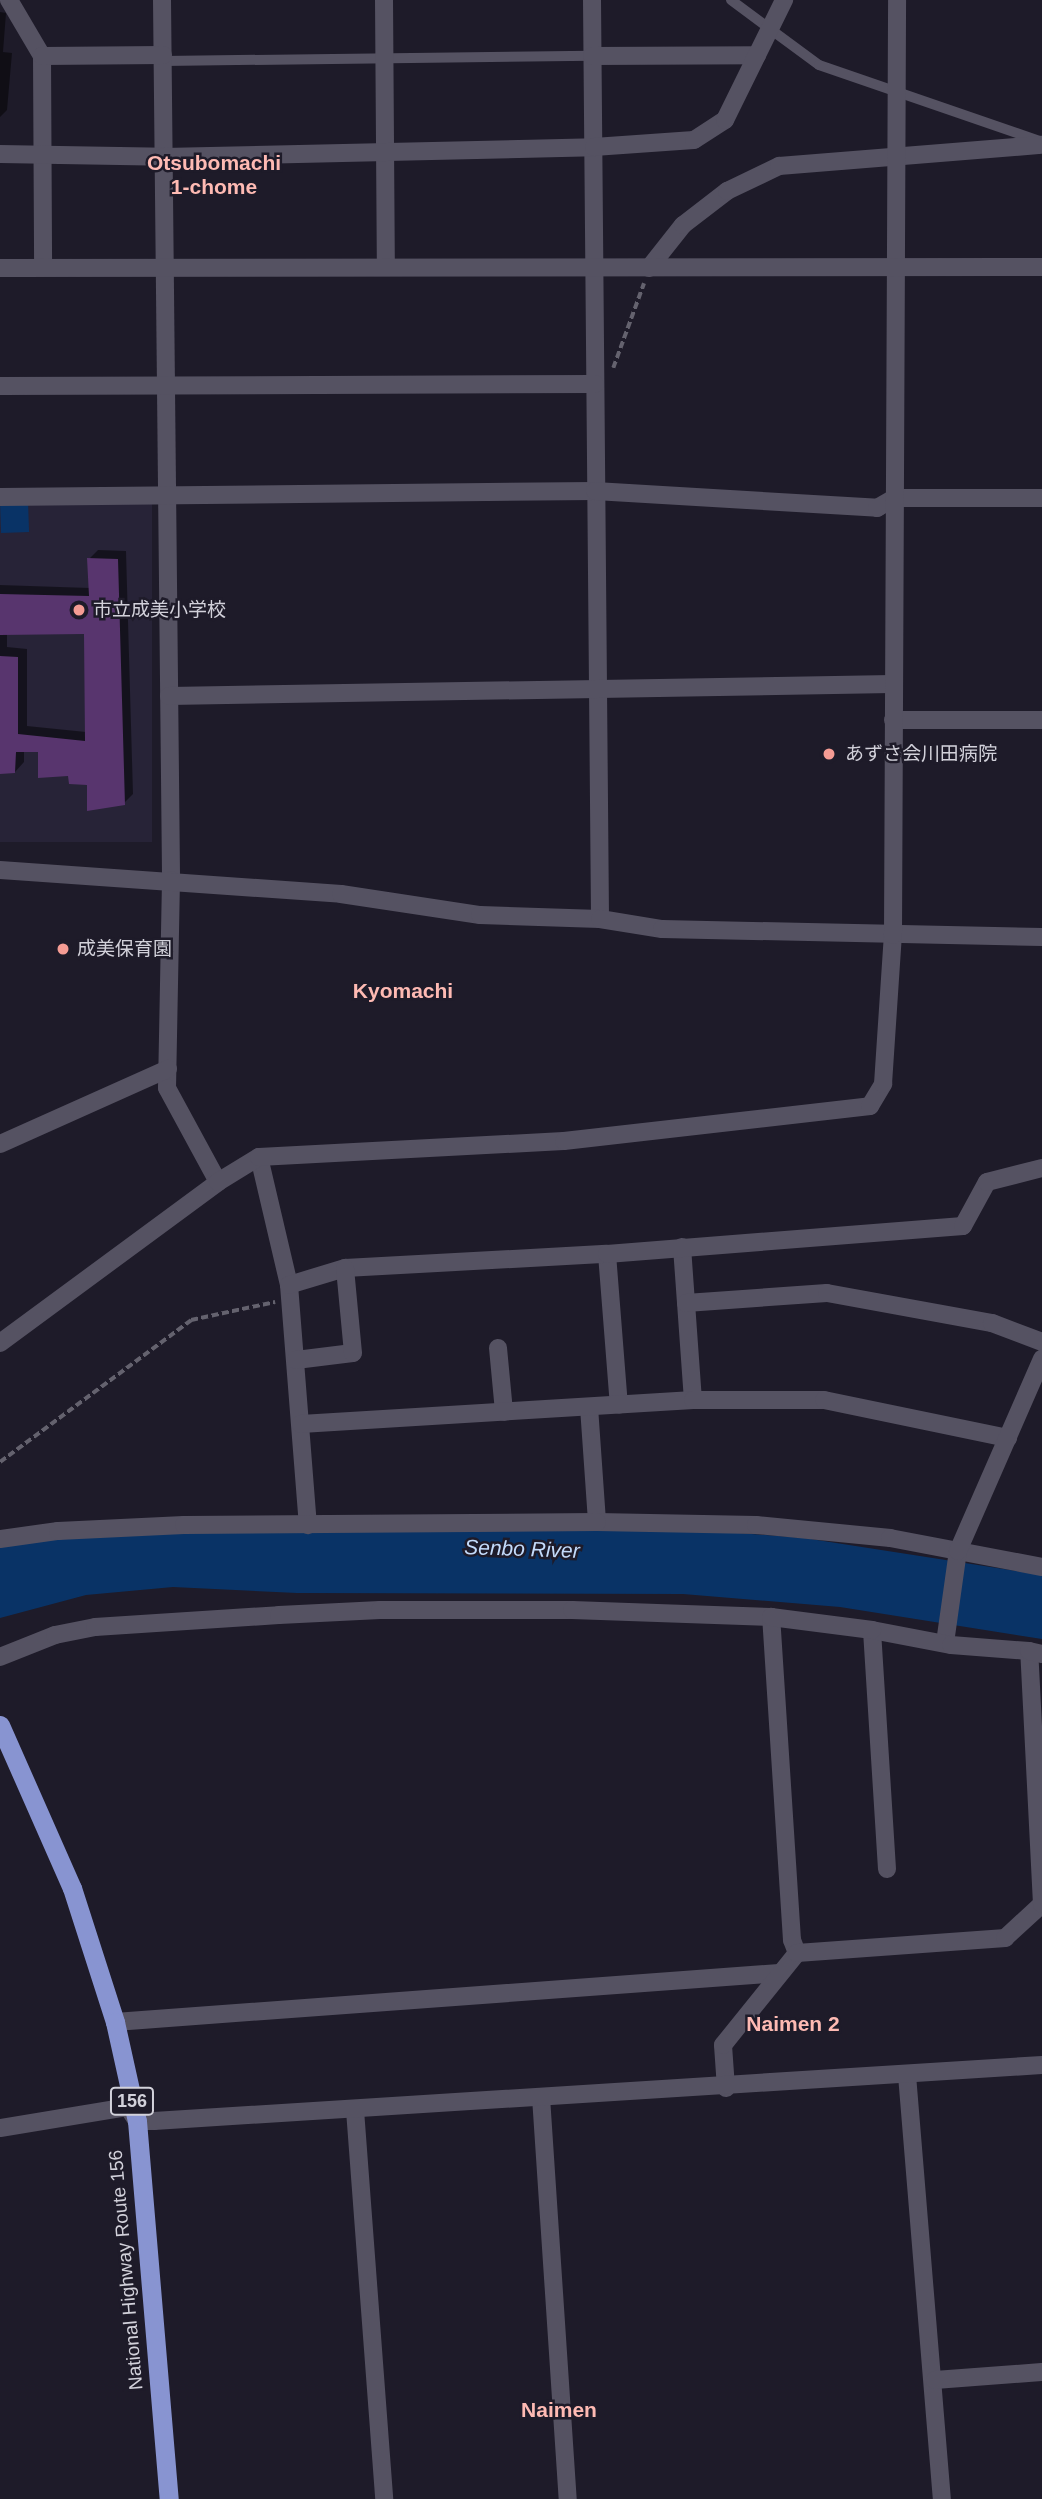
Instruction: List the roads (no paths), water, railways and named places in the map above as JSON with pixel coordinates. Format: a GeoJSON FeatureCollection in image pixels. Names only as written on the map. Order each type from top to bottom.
{"type":"FeatureCollection","features":[{"type":"Feature","properties":{"kind":"highway","name":"National Highway Route 156"},"geometry":{"type":"LineString","coordinates":[[0,1726],[72,1888],[115,2022],[136,2121],[169,2499]]}},
{"type":"Feature","properties":{"kind":"street"},"geometry":{"type":"LineString","coordinates":[[9,0],[41,56],[39,155],[43,267]]}},
{"type":"Feature","properties":{"kind":"street"},"geometry":{"type":"LineString","coordinates":[[162,0],[171,880],[167,1088],[183,1125],[218,1182]]}},
{"type":"Feature","properties":{"kind":"street"},"geometry":{"type":"LineString","coordinates":[[384,0],[382,150],[386,267]]}},
{"type":"Feature","properties":{"kind":"street"},"geometry":{"type":"LineString","coordinates":[[592,0],[600,919]]}},
{"type":"Feature","properties":{"kind":"street"},"geometry":{"type":"LineString","coordinates":[[0,155],[164,157],[382,150],[594,148],[694,140],[725,121],[784,0]]}},
{"type":"Feature","properties":{"kind":"street"},"geometry":{"type":"LineString","coordinates":[[0,1343],[218,1182],[259,1157],[564,1141],[870,1107],[883,1084],[892,935],[892,684],[899,266],[896,158],[897,0]]}},
{"type":"Feature","properties":{"kind":"street"},"geometry":{"type":"LineString","coordinates":[[592,56],[757,55]]}},
{"type":"Feature","properties":{"kind":"street"},"geometry":{"type":"LineString","coordinates":[[41,56],[163,58]]}},
{"type":"Feature","properties":{"kind":"street"},"geometry":{"type":"LineString","coordinates":[[649,268],[694,217],[727,191],[779,166],[896,158],[1042,143]]}},
{"type":"Feature","properties":{"kind":"street"},"geometry":{"type":"LineString","coordinates":[[0,268],[1042,267]]}},
{"type":"Feature","properties":{"kind":"street"},"geometry":{"type":"LineString","coordinates":[[0,386],[595,384]]}},
{"type":"Feature","properties":{"kind":"street"},"geometry":{"type":"LineString","coordinates":[[0,497],[595,491],[877,508],[894,498],[1042,498]]}},
{"type":"Feature","properties":{"kind":"street"},"geometry":{"type":"LineString","coordinates":[[169,696],[892,684]]}},
{"type":"Feature","properties":{"kind":"street"},"geometry":{"type":"LineString","coordinates":[[893,720],[1042,720]]}},
{"type":"Feature","properties":{"kind":"street"},"geometry":{"type":"LineString","coordinates":[[0,870],[341,894],[480,915],[600,919],[662,929],[1042,937]]}},
{"type":"Feature","properties":{"kind":"street"},"geometry":{"type":"LineString","coordinates":[[0,1144],[168,1069]]}},
{"type":"Feature","properties":{"kind":"street"},"geometry":{"type":"LineString","coordinates":[[259,1157],[290,1292],[309,1525]]}},
{"type":"Feature","properties":{"kind":"street"},"geometry":{"type":"LineString","coordinates":[[290,1292],[345,1268],[607,1254],[963,1226],[987,1182],[1042,1168]]}},
{"type":"Feature","properties":{"kind":"street"},"geometry":{"type":"LineString","coordinates":[[681,1247],[693,1400]]}},
{"type":"Feature","properties":{"kind":"street"},"geometry":{"type":"LineString","coordinates":[[607,1254],[618,1405]]}},
{"type":"Feature","properties":{"kind":"street"},"geometry":{"type":"LineString","coordinates":[[296,1360],[353,1353],[345,1268]]}},
{"type":"Feature","properties":{"kind":"street"},"geometry":{"type":"LineString","coordinates":[[686,1303],[828,1293],[992,1323],[1042,1342]]}},
{"type":"Feature","properties":{"kind":"street"},"geometry":{"type":"LineString","coordinates":[[498,1348],[504,1412]]}},
{"type":"Feature","properties":{"kind":"street"},"geometry":{"type":"LineString","coordinates":[[946,1637],[958,1554],[1042,1359]]}},
{"type":"Feature","properties":{"kind":"street"},"geometry":{"type":"LineString","coordinates":[[301,1424],[693,1400],[824,1400],[1007,1438]]}},
{"type":"Feature","properties":{"kind":"street"},"geometry":{"type":"LineString","coordinates":[[589,1407],[597,1522]]}},
{"type":"Feature","properties":{"kind":"street"},"geometry":{"type":"LineString","coordinates":[[0,1539],[58,1531],[184,1525],[597,1522],[756,1525],[890,1538],[958,1554],[1042,1567]]}},
{"type":"Feature","properties":{"kind":"street"},"geometry":{"type":"LineString","coordinates":[[0,1657],[55,1635],[95,1627],[279,1615],[558,1610],[771,1617],[946,1637],[1035,1652],[1042,1904],[1005,1938],[797,1953],[723,2045],[726,2088]]}},
{"type":"Feature","properties":{"kind":"street"},"geometry":{"type":"LineString","coordinates":[[771,1617],[792,1940],[797,1953]]}},
{"type":"Feature","properties":{"kind":"street"},"geometry":{"type":"LineString","coordinates":[[872,1630],[887,1869]]}},
{"type":"Feature","properties":{"kind":"street"},"geometry":{"type":"LineString","coordinates":[[115,2022],[779,1973]]}},
{"type":"Feature","properties":{"kind":"street"},"geometry":{"type":"LineString","coordinates":[[0,2128],[128,2107],[136,2121],[726,2088],[1042,2065]]}},
{"type":"Feature","properties":{"kind":"street"},"geometry":{"type":"LineString","coordinates":[[907,2075],[935,2380],[942,2499]]}},
{"type":"Feature","properties":{"kind":"street"},"geometry":{"type":"LineString","coordinates":[[541,2097],[568,2499]]}},
{"type":"Feature","properties":{"kind":"street"},"geometry":{"type":"LineString","coordinates":[[355,2110],[384,2499]]}},
{"type":"Feature","properties":{"kind":"street"},"geometry":{"type":"LineString","coordinates":[[935,2380],[1042,2372]]}},
{"type":"Feature","properties":{"kind":"lane"},"geometry":{"type":"LineString","coordinates":[[731,0],[819,65],[1042,143]]}},
{"type":"Feature","properties":{"kind":"lane"},"geometry":{"type":"LineString","coordinates":[[163,58],[592,56]]}},
{"type":"Feature","properties":{"kind":"water"},"geometry":{"type":"Polygon","coordinates":[[[28,501],[29,532],[1,533],[0,502],[28,501]]]}},
{"type":"Feature","properties":{"kind":"water","name":"Senbo River"},"geometry":{"type":"Polygon","coordinates":[[[169,1531],[713,1531],[804,1538],[1042,1575],[1042,1639],[840,1607],[683,1594],[297,1593],[173,1587],[86,1595],[0,1618],[0,1546],[64,1536],[169,1531]]]}},
{"type":"Feature","properties":{"kind":"place","name":"市立成美小学校"},"geometry":{"type":"Point","coordinates":[79,610]}},
{"type":"Feature","properties":{"kind":"place","name":"あずさ会川田病院"},"geometry":{"type":"Point","coordinates":[829,754]}},
{"type":"Feature","properties":{"kind":"place","name":"成美保育園"},"geometry":{"type":"Point","coordinates":[63,949]}},
{"type":"Feature","properties":{"kind":"district","name":"Otsubomachi 1-chome"},"geometry":{"type":"Point","coordinates":[214,175]}},
{"type":"Feature","properties":{"kind":"district","name":"Kyomachi"},"geometry":{"type":"Point","coordinates":[403,991]}},
{"type":"Feature","properties":{"kind":"district","name":"Naimen 2"},"geometry":{"type":"Point","coordinates":[793,2024]}},
{"type":"Feature","properties":{"kind":"district","name":"Naimen"},"geometry":{"type":"Point","coordinates":[559,2410]}}]}
